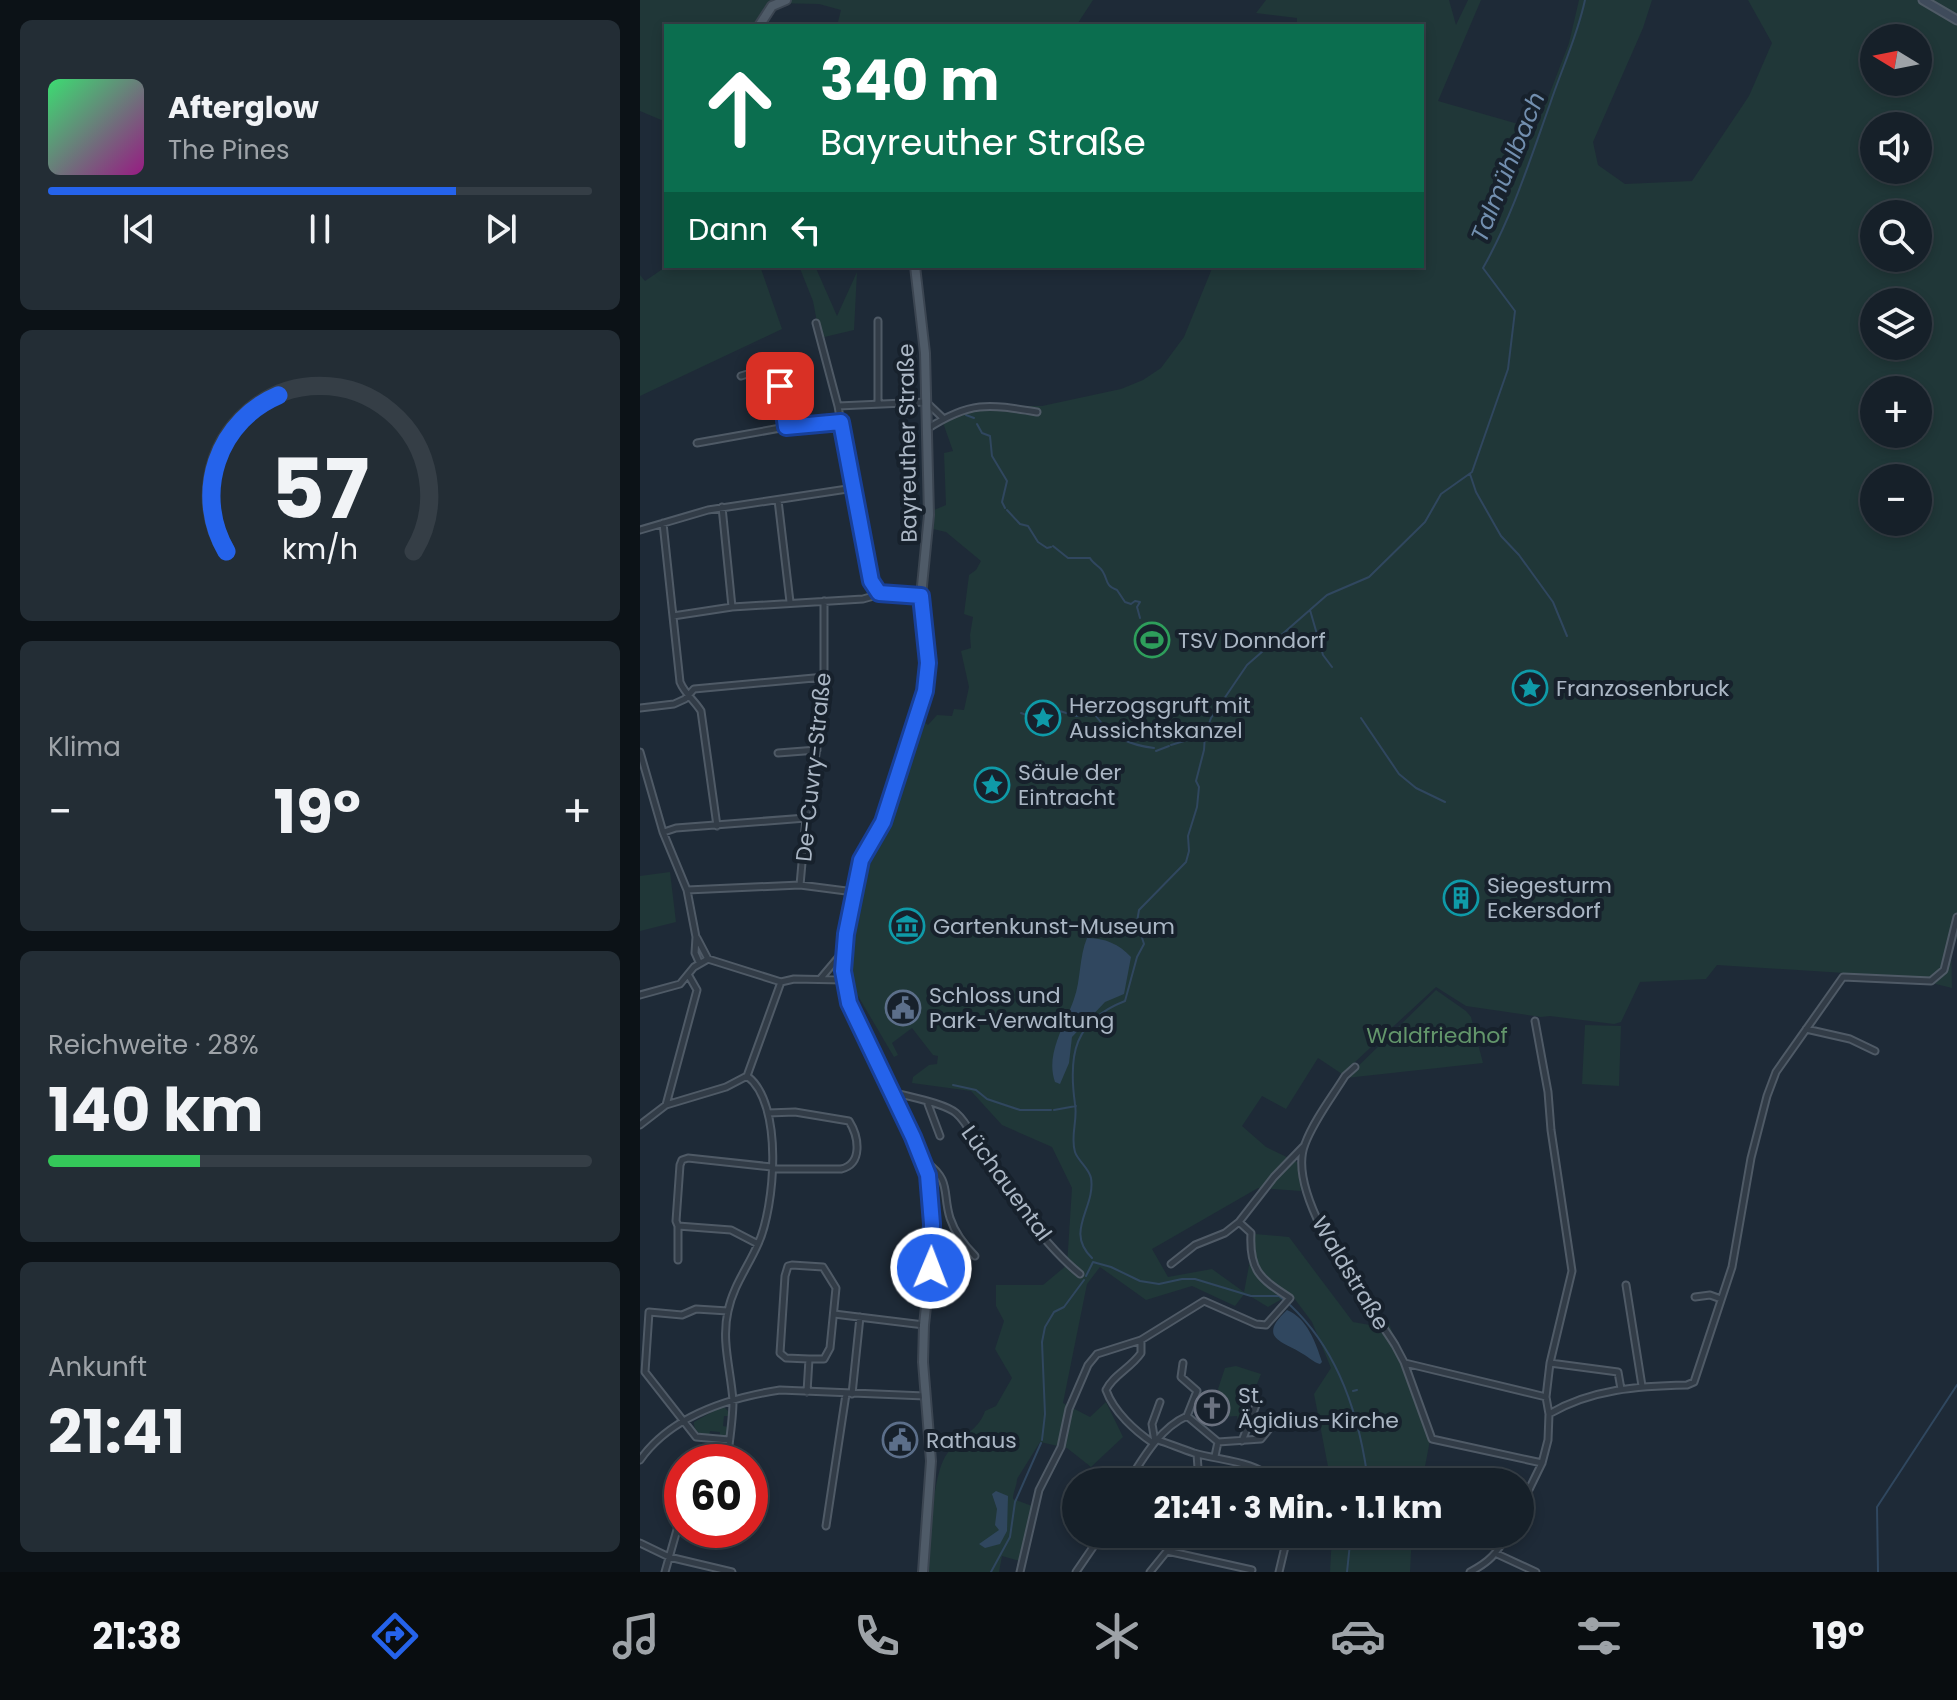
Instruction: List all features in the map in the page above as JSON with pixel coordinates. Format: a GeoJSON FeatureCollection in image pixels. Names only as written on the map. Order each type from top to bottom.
{"type":"FeatureCollection","features":[{"type":"Feature","properties":{"kind":"main road"},"geometry":{"type":"LineString","coordinates":[[760,24],[772,6],[786,0]]}},
{"type":"Feature","properties":{"kind":"main road"},"geometry":{"type":"LineString","coordinates":[[1923,0],[1957,20]]}},
{"type":"Feature","properties":{"kind":"main road","name":"Bayreuther Straße"},"geometry":{"type":"LineString","coordinates":[[843,976],[844,952],[861,860],[889,806],[925,691],[928,663],[921,596],[929,515],[926,402],[922,322],[915,268]]}},
{"type":"Feature","properties":{"kind":"main road"},"geometry":{"type":"LineString","coordinates":[[843,976],[849,1003],[928,1175],[932,1224],[931,1268],[924,1325],[925,1396],[931,1434],[931,1461],[923,1572]]}},
{"type":"Feature","properties":{"kind":"street"},"geometry":{"type":"LineString","coordinates":[[878,321],[878,404]]}},
{"type":"Feature","properties":{"kind":"street"},"geometry":{"type":"LineString","coordinates":[[816,323],[838,406],[866,567],[879,593]]}},
{"type":"Feature","properties":{"kind":"street"},"geometry":{"type":"LineString","coordinates":[[741,376],[777,365],[786,427]]}},
{"type":"Feature","properties":{"kind":"street"},"geometry":{"type":"LineString","coordinates":[[838,406],[926,402],[944,419]]}},
{"type":"Feature","properties":{"kind":"street"},"geometry":{"type":"LineString","coordinates":[[926,430],[944,419],[979,406],[996,405],[1037,412]]}},
{"type":"Feature","properties":{"kind":"street"},"geometry":{"type":"LineString","coordinates":[[697,443],[786,427],[841,422]]}},
{"type":"Feature","properties":{"kind":"street"},"geometry":{"type":"LineString","coordinates":[[640,530],[722,507],[854,488]]}},
{"type":"Feature","properties":{"kind":"street"},"geometry":{"type":"LineString","coordinates":[[778,500],[790,602]]}},
{"type":"Feature","properties":{"kind":"street"},"geometry":{"type":"LineString","coordinates":[[722,507],[732,607]]}},
{"type":"Feature","properties":{"kind":"street"},"geometry":{"type":"LineString","coordinates":[[663,523],[680,682],[684,693],[701,711],[717,826]]}},
{"type":"Feature","properties":{"kind":"street"},"geometry":{"type":"LineString","coordinates":[[673,616],[732,607],[863,599],[879,593],[921,596]]}},
{"type":"Feature","properties":{"kind":"street","name":"De-Cuvry-Straße"},"geometry":{"type":"LineString","coordinates":[[800,885],[825,677],[824,601]]}},
{"type":"Feature","properties":{"kind":"street"},"geometry":{"type":"LineString","coordinates":[[640,708],[674,704],[694,689],[825,677]]}},
{"type":"Feature","properties":{"kind":"street"},"geometry":{"type":"LineString","coordinates":[[778,753],[817,750]]}},
{"type":"Feature","properties":{"kind":"street"},"geometry":{"type":"LineString","coordinates":[[640,752],[663,832],[687,890],[696,937],[695,953],[699,962]]}},
{"type":"Feature","properties":{"kind":"street"},"geometry":{"type":"LineString","coordinates":[[663,832],[676,828],[806,818]]}},
{"type":"Feature","properties":{"kind":"street"},"geometry":{"type":"LineString","coordinates":[[687,890],[800,885],[854,892]]}},
{"type":"Feature","properties":{"kind":"street"},"geometry":{"type":"LineString","coordinates":[[1549,1414],[1567,1403],[1621,1389],[1694,1382],[1732,1267],[1751,1158],[1776,1072],[1843,977],[1931,981],[1944,970],[1957,917]]}},
{"type":"Feature","properties":{"kind":"street"},"geometry":{"type":"LineString","coordinates":[[696,937],[708,959]]}},
{"type":"Feature","properties":{"kind":"street"},"geometry":{"type":"LineString","coordinates":[[820,978],[844,952]]}},
{"type":"Feature","properties":{"kind":"street"},"geometry":{"type":"LineString","coordinates":[[640,995],[672,987],[689,976],[699,962],[708,959],[781,982],[843,976]]}},
{"type":"Feature","properties":{"kind":"street"},"geometry":{"type":"LineString","coordinates":[[829,970],[843,976]]}},
{"type":"Feature","properties":{"kind":"street"},"geometry":{"type":"LineString","coordinates":[[666,1105],[697,990],[689,976]]}},
{"type":"Feature","properties":{"kind":"street"},"geometry":{"type":"LineString","coordinates":[[640,1125],[666,1105],[726,1087],[747,1076],[781,982]]}},
{"type":"Feature","properties":{"kind":"street"},"geometry":{"type":"LineString","coordinates":[[1534,1479],[1548,1440],[1546,1397],[1550,1363],[1572,1271],[1548,1092],[1535,1021]]}},
{"type":"Feature","properties":{"kind":"street"},"geometry":{"type":"LineString","coordinates":[[1806,1029],[1850,1039],[1875,1051]]}},
{"type":"Feature","properties":{"kind":"street"},"geometry":{"type":"LineString","coordinates":[[1171,1264],[1195,1245],[1225,1233],[1239,1222],[1303,1146],[1345,1076],[1355,1067]]}},
{"type":"Feature","properties":{"kind":"street"},"geometry":{"type":"LineString","coordinates":[[729,1444],[733,1400],[726,1348],[728,1311],[740,1277],[758,1244],[772,1168],[768,1113],[758,1088],[747,1076]]}},
{"type":"Feature","properties":{"kind":"street","name":"Lüchauental"},"geometry":{"type":"LineString","coordinates":[[891,1092],[954,1111],[967,1125],[1018,1203],[1068,1264],[1080,1274]]}},
{"type":"Feature","properties":{"kind":"street","name":"Lüchauental"},"geometry":{"type":"LineString","coordinates":[[928,1103],[940,1136]]}},
{"type":"Feature","properties":{"kind":"street"},"geometry":{"type":"LineString","coordinates":[[678,1260],[676,1221],[682,1160],[688,1158],[772,1168],[841,1169],[855,1162],[854,1128],[849,1121],[810,1114],[768,1113]]}},
{"type":"Feature","properties":{"kind":"street","name":"Waldstraße"},"geometry":{"type":"LineString","coordinates":[[1303,1146],[1306,1195],[1318,1225],[1404,1362],[1432,1439],[1542,1463]]}},
{"type":"Feature","properties":{"kind":"street"},"geometry":{"type":"LineString","coordinates":[[923,1160],[936,1170],[945,1185],[950,1216],[958,1235],[975,1256]]}},
{"type":"Feature","properties":{"kind":"street"},"geometry":{"type":"LineString","coordinates":[[1020,1572],[1039,1490],[1061,1447],[1069,1409],[1088,1365],[1097,1354],[1141,1340],[1204,1301],[1256,1324],[1266,1325],[1290,1298],[1258,1273],[1250,1254],[1251,1233],[1239,1222]]}},
{"type":"Feature","properties":{"kind":"street"},"geometry":{"type":"LineString","coordinates":[[678,1226],[731,1230],[758,1244]]}},
{"type":"Feature","properties":{"kind":"street"},"geometry":{"type":"LineString","coordinates":[[788,1266],[825,1269],[835,1284],[828,1355],[824,1359],[809,1359],[786,1358],[780,1353],[788,1266]]}},
{"type":"Feature","properties":{"kind":"street"},"geometry":{"type":"LineString","coordinates":[[1626,1285],[1642,1386]]}},
{"type":"Feature","properties":{"kind":"street"},"geometry":{"type":"LineString","coordinates":[[1695,1297],[1710,1295],[1721,1299]]}},
{"type":"Feature","properties":{"kind":"street"},"geometry":{"type":"LineString","coordinates":[[728,1311],[696,1309],[682,1315],[649,1312],[645,1372],[696,1437],[729,1440]]}},
{"type":"Feature","properties":{"kind":"street"},"geometry":{"type":"LineString","coordinates":[[834,1314],[924,1325]]}},
{"type":"Feature","properties":{"kind":"street"},"geometry":{"type":"LineString","coordinates":[[826,1526],[860,1317]]}},
{"type":"Feature","properties":{"kind":"street"},"geometry":{"type":"LineString","coordinates":[[1141,1340],[1141,1353],[1128,1369],[1109,1382],[1106,1390],[1109,1400],[1137,1432],[1155,1441],[1197,1454],[1230,1459],[1252,1468]]}},
{"type":"Feature","properties":{"kind":"street"},"geometry":{"type":"LineString","coordinates":[[807,1392],[809,1359]]}},
{"type":"Feature","properties":{"kind":"street"},"geometry":{"type":"LineString","coordinates":[[1404,1362],[1546,1397]]}},
{"type":"Feature","properties":{"kind":"street"},"geometry":{"type":"LineString","coordinates":[[1137,1468],[1155,1441],[1187,1416],[1197,1391],[1181,1377],[1183,1363]]}},
{"type":"Feature","properties":{"kind":"street"},"geometry":{"type":"LineString","coordinates":[[1550,1363],[1618,1372],[1621,1389]]}},
{"type":"Feature","properties":{"kind":"street"},"geometry":{"type":"LineString","coordinates":[[640,1460],[666,1433],[733,1400],[780,1390],[925,1396]]}},
{"type":"Feature","properties":{"kind":"street"},"geometry":{"type":"LineString","coordinates":[[1155,1441],[1152,1424],[1160,1402]]}},
{"type":"Feature","properties":{"kind":"street"},"geometry":{"type":"LineString","coordinates":[[1242,1441],[1256,1405]]}},
{"type":"Feature","properties":{"kind":"street"},"geometry":{"type":"LineString","coordinates":[[1187,1416],[1218,1442],[1261,1439],[1277,1419]]}},
{"type":"Feature","properties":{"kind":"street"},"geometry":{"type":"LineString","coordinates":[[1215,1456],[1218,1442]]}},
{"type":"Feature","properties":{"kind":"street"},"geometry":{"type":"LineString","coordinates":[[1197,1454],[1198,1468]]}},
{"type":"Feature","properties":{"kind":"street"},"geometry":{"type":"LineString","coordinates":[[640,1543],[669,1557],[732,1572]]}},
{"type":"Feature","properties":{"kind":"street"},"geometry":{"type":"LineString","coordinates":[[665,1572],[672,1548]]}},
{"type":"Feature","properties":{"kind":"street"},"geometry":{"type":"LineString","coordinates":[[1076,1572],[1092,1548]]}},
{"type":"Feature","properties":{"kind":"street"},"geometry":{"type":"LineString","coordinates":[[1279,1572],[1285,1548]]}},
{"type":"Feature","properties":{"kind":"street"},"geometry":{"type":"LineString","coordinates":[[1470,1572],[1490,1561],[1500,1548]]}},
{"type":"Feature","properties":{"kind":"street"},"geometry":{"type":"LineString","coordinates":[[1150,1572],[1167,1551],[1252,1570]]}},
{"type":"Feature","properties":{"kind":"street"},"geometry":{"type":"LineString","coordinates":[[1497,1554],[1536,1572]]}},
{"type":"Feature","properties":{"kind":"green space"},"geometry":{"type":"Polygon","coordinates":[[[640,0],[1093,0],[1077,24],[838,24],[841,10],[819,4],[772,3],[758,24],[664,24],[664,121],[640,111],[640,0]]]}},
{"type":"Feature","properties":{"kind":"green space"},"geometry":{"type":"Polygon","coordinates":[[[1266,0],[1449,0],[1456,25],[1468,0],[1481,0],[1438,101],[1536,129],[1569,43],[1579,0],[1652,0],[1643,28],[1593,142],[1598,165],[1625,184],[1692,181],[1749,96],[1772,43],[1748,0],[1957,0],[1957,939],[1951,940],[1952,988],[1907,977],[1717,965],[1706,979],[1640,982],[1621,1022],[1614,1024],[1466,1006],[1436,987],[1342,1074],[1318,1058],[1286,1109],[1262,1096],[1242,1126],[1266,1147],[1297,1162],[1301,1191],[1258,1188],[1152,1249],[1168,1277],[1212,1269],[1244,1292],[1255,1234],[1289,1237],[1353,1322],[1376,1326],[1389,1323],[1430,1440],[1425,1468],[1328,1468],[1314,1394],[1331,1368],[1312,1322],[1291,1294],[1268,1307],[1245,1293],[1235,1306],[1192,1286],[1146,1300],[1100,1267],[1087,1284],[1063,1403],[1090,1417],[1106,1402],[1123,1437],[1091,1467],[1067,1448],[1040,1442],[1017,1479],[1013,1496],[1013,1499],[1032,1506],[1020,1561],[1002,1556],[999,1572],[927,1572],[934,1499],[943,1461],[977,1425],[985,1411],[996,1406],[1012,1378],[995,1349],[1004,1321],[996,1306],[996,1285],[1043,1285],[1067,1265],[1072,1188],[1052,1147],[1002,1125],[971,1091],[912,1083],[913,1077],[929,1065],[937,1064],[938,1056],[933,1055],[912,1028],[892,1043],[898,1055],[894,1057],[848,979],[863,866],[893,807],[921,719],[928,725],[937,715],[952,716],[954,709],[964,710],[969,687],[961,651],[971,648],[973,617],[964,614],[969,575],[981,561],[946,532],[933,529],[934,510],[946,505],[944,453],[953,451],[942,420],[979,406],[1042,406],[1121,389],[1143,380],[1161,368],[1184,337],[1212,268],[1424,268],[1424,24],[1297,24],[1297,18],[1256,13],[1266,0]]]}},
{"type":"Feature","properties":{"kind":"green space"},"geometry":{"type":"Polygon","coordinates":[[[664,268],[761,268],[782,329],[640,396],[640,275],[645,281],[664,268]]]}},
{"type":"Feature","properties":{"kind":"green space"},"geometry":{"type":"Polygon","coordinates":[[[800,268],[816,268],[837,316],[857,272],[854,330],[820,338],[813,301],[800,268]]]}},
{"type":"Feature","properties":{"kind":"green space"},"geometry":{"type":"Polygon","coordinates":[[[670,872],[676,922],[640,931],[640,876],[670,872]]]}},
{"type":"Feature","properties":{"kind":"green space","name":"Waldfriedhof"},"geometry":{"type":"Polygon","coordinates":[[[1436,990],[1471,1017],[1483,1063],[1346,1078],[1436,990]]]}},
{"type":"Feature","properties":{"kind":"green space"},"geometry":{"type":"Polygon","coordinates":[[[1585,1025],[1621,1026],[1619,1086],[1582,1084],[1585,1025]]]}},
{"type":"Feature","properties":{"kind":"green space"},"geometry":{"type":"Polygon","coordinates":[[[1236,1366],[1261,1374],[1242,1421],[1238,1421],[1237,1416],[1223,1417],[1218,1389],[1225,1368],[1236,1366]]]}},
{"type":"Feature","properties":{"kind":"green space"},"geometry":{"type":"Polygon","coordinates":[[[721,1407],[729,1412],[729,1416],[724,1416],[723,1426],[728,1427],[727,1435],[720,1437],[720,1432],[710,1431],[709,1436],[700,1434],[694,1422],[721,1407]]]}},
{"type":"Feature","properties":{"kind":"green space"},"geometry":{"type":"Polygon","coordinates":[[[1331,1548],[1411,1548],[1410,1572],[1330,1572],[1331,1548]]]}},
{"type":"Feature","properties":{"kind":"water"},"geometry":{"type":"Polygon","coordinates":[[[1087,938],[1111,943],[1131,957],[1124,994],[1105,1002],[1072,1037],[1069,1063],[1060,1084],[1055,1082],[1053,1071],[1054,1050],[1076,992],[1087,938]]]}},
{"type":"Feature","properties":{"kind":"water"},"geometry":{"type":"Polygon","coordinates":[[[1287,1310],[1300,1319],[1310,1332],[1322,1362],[1320,1364],[1276,1338],[1274,1327],[1287,1310]]]}},
{"type":"Feature","properties":{"kind":"water"},"geometry":{"type":"Polygon","coordinates":[[[996,1491],[1008,1496],[1007,1531],[1000,1544],[985,1548],[979,1544],[999,1530],[995,1525],[997,1509],[992,1494],[996,1491]]]}},
{"type":"Feature","properties":{"kind":"waterway","name":"Talmühlbach"},"geometry":{"type":"LineString","coordinates":[[1092,1258],[1081,1238],[1091,1178],[1076,1155],[1074,1146],[1076,1110],[1073,1070],[1078,1041],[1095,1018],[1125,1001],[1137,957],[1144,944],[1137,922],[1139,910],[1186,862],[1188,836],[1197,807],[1199,787],[1196,781],[1205,735],[1211,718],[1247,665],[1327,595],[1369,577],[1425,522],[1441,494],[1472,472],[1508,369],[1515,311],[1483,268],[1520,188],[1574,40],[1585,0]]}},
{"type":"Feature","properties":{"kind":"waterway"},"geometry":{"type":"LineString","coordinates":[[966,415],[974,418]]}},
{"type":"Feature","properties":{"kind":"waterway"},"geometry":{"type":"LineString","coordinates":[[977,424],[982,433],[990,436],[992,456],[1007,481],[1002,502],[1005,508]]}},
{"type":"Feature","properties":{"kind":"waterway"},"geometry":{"type":"LineString","coordinates":[[1470,474],[1476,492],[1501,536],[1553,602],[1567,636]]}},
{"type":"Feature","properties":{"kind":"waterway"},"geometry":{"type":"LineString","coordinates":[[1007,510],[1020,524],[1028,526],[1038,542],[1051,547]]}},
{"type":"Feature","properties":{"kind":"waterway"},"geometry":{"type":"LineString","coordinates":[[1053,546],[1068,558],[1090,558],[1125,602],[1140,602],[1137,607],[1140,618]]}},
{"type":"Feature","properties":{"kind":"waterway"},"geometry":{"type":"LineString","coordinates":[[1310,610],[1323,655],[1332,667]]}},
{"type":"Feature","properties":{"kind":"waterway"},"geometry":{"type":"LineString","coordinates":[[1021,713],[1029,716],[1040,705],[1076,716],[1093,715]]}},
{"type":"Feature","properties":{"kind":"waterway"},"geometry":{"type":"LineString","coordinates":[[1095,715],[1107,729],[1121,738],[1154,748]]}},
{"type":"Feature","properties":{"kind":"waterway"},"geometry":{"type":"LineString","coordinates":[[1361,718],[1399,774],[1416,788],[1445,802]]}},
{"type":"Feature","properties":{"kind":"waterway"},"geometry":{"type":"LineString","coordinates":[[1171,745],[1204,735]]}},
{"type":"Feature","properties":{"kind":"waterway"},"geometry":{"type":"LineString","coordinates":[[1156,751],[1169,746]]}},
{"type":"Feature","properties":{"kind":"waterway"},"geometry":{"type":"LineString","coordinates":[[953,1085],[976,1090],[987,1099],[1020,1110],[1051,1110]]}},
{"type":"Feature","properties":{"kind":"waterway"},"geometry":{"type":"LineString","coordinates":[[1054,1110],[1076,1106]]}},
{"type":"Feature","properties":{"kind":"waterway"},"geometry":{"type":"LineString","coordinates":[[1086,1276],[1093,1262],[1140,1281],[1159,1284],[1195,1279],[1251,1296],[1279,1296],[1284,1300]]}},
{"type":"Feature","properties":{"kind":"waterway","name":"Talmühlbach"},"geometry":{"type":"LineString","coordinates":[[1042,1440],[1045,1414],[1042,1342],[1045,1327],[1054,1312],[1064,1307],[1084,1280]]}},
{"type":"Feature","properties":{"kind":"waterway"},"geometry":{"type":"LineString","coordinates":[[1290,1305],[1321,1341],[1343,1382],[1358,1427],[1366,1468]]}},
{"type":"Feature","properties":{"kind":"waterway"},"geometry":{"type":"LineString","coordinates":[[1878,1572],[1877,1507],[1957,1385]]}},
{"type":"Feature","properties":{"kind":"waterway"},"geometry":{"type":"LineString","coordinates":[[1353,1391],[1357,1390]]}},
{"type":"Feature","properties":{"kind":"waterway","name":"Talmühlbach"},"geometry":{"type":"LineString","coordinates":[[991,1572],[1010,1537],[1015,1502],[1041,1443]]}},
{"type":"Feature","properties":{"kind":"waterway"},"geometry":{"type":"LineString","coordinates":[[1347,1572],[1350,1548]]}},
{"type":"Feature","properties":{"kind":"place","name":"TSV Donndorf"},"geometry":{"type":"Point","coordinates":[1152,640]}},
{"type":"Feature","properties":{"kind":"place","name":"Franzosenbruck"},"geometry":{"type":"Point","coordinates":[1530,688]}},
{"type":"Feature","properties":{"kind":"place","name":"Herzogsgruft mit Aussichtskanzel"},"geometry":{"type":"Point","coordinates":[1043,718]}},
{"type":"Feature","properties":{"kind":"place","name":"Säule der Eintracht"},"geometry":{"type":"Point","coordinates":[992,785]}},
{"type":"Feature","properties":{"kind":"place","name":"Siegesturm Eckersdorf"},"geometry":{"type":"Point","coordinates":[1461,898]}},
{"type":"Feature","properties":{"kind":"place","name":"Gartenkunst-Museum"},"geometry":{"type":"Point","coordinates":[907,926]}},
{"type":"Feature","properties":{"kind":"place","name":"Schloss und Park-Verwaltung"},"geometry":{"type":"Point","coordinates":[903,1008]}},
{"type":"Feature","properties":{"kind":"place","name":"St. Ägidius-Kirche"},"geometry":{"type":"Point","coordinates":[1212,1408]}},
{"type":"Feature","properties":{"kind":"place","name":"Rathaus"},"geometry":{"type":"Point","coordinates":[900,1440]}},
{"type":"Feature","properties":{"kind":"route"},"geometry":{"type":"LineString","coordinates":[[780,386],[786,427],[841,422],[866,567],[879,593],[921,596],[928,663],[925,691],[883,822],[856,875],[843,971],[849,1003],[928,1175],[932,1224],[931,1268]]}}]}
